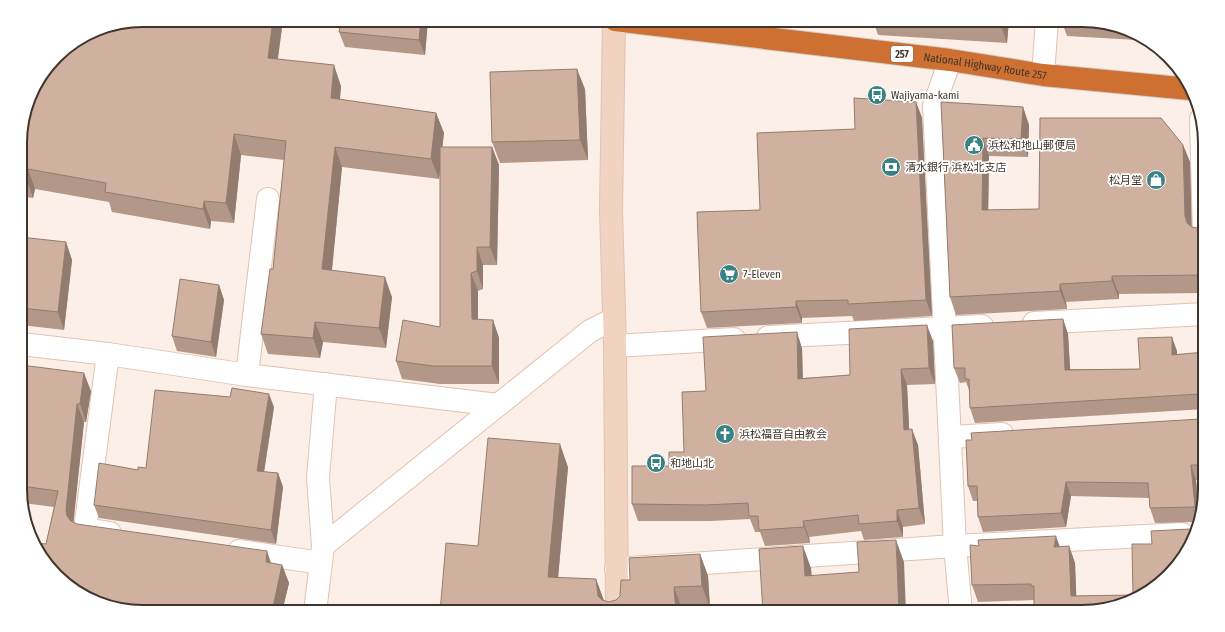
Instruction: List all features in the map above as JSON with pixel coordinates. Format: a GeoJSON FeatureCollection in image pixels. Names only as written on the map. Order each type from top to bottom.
{"type":"FeatureCollection","features":[{"type":"Feature","properties":{"kind":"highway","name":"National Highway Route 257"},"geometry":{"type":"LineString","coordinates":[[673,27],[950,60],[1043,75],[1185,88]]}},
{"type":"Feature","properties":{"kind":"street"},"geometry":{"type":"LineString","coordinates":[[614,27],[612,210],[615,346],[617,605]]}},
{"type":"Feature","properties":{"kind":"street"},"geometry":{"type":"LineString","coordinates":[[1043,75],[1046,27]]}},
{"type":"Feature","properties":{"kind":"street"},"geometry":{"type":"LineString","coordinates":[[950,60],[934,106],[951,437],[955,546],[960,605]]}},
{"type":"Feature","properties":{"kind":"street"},"geometry":{"type":"LineString","coordinates":[[247,375],[268,199]]}},
{"type":"Feature","properties":{"kind":"street"},"geometry":{"type":"LineString","coordinates":[[615,346],[1198,314]]}},
{"type":"Feature","properties":{"kind":"street"},"geometry":{"type":"LineString","coordinates":[[219,548],[322,554],[498,405],[590,331],[614,319]]}},
{"type":"Feature","properties":{"kind":"street"},"geometry":{"type":"LineString","coordinates":[[27,345],[108,354],[247,375],[498,405]]}},
{"type":"Feature","properties":{"kind":"street"},"geometry":{"type":"LineString","coordinates":[[108,354],[85,529],[132,536]]}},
{"type":"Feature","properties":{"kind":"street"},"geometry":{"type":"LineString","coordinates":[[316,605],[322,554],[318,471],[326,384]]}},
{"type":"Feature","properties":{"kind":"street"},"geometry":{"type":"LineString","coordinates":[[951,437],[1022,433]]}},
{"type":"Feature","properties":{"kind":"street"},"geometry":{"type":"LineString","coordinates":[[616,569],[955,546],[1189,534]]}},
{"type":"Feature","properties":{"kind":"building"},"geometry":{"type":"Polygon","coordinates":[[[143,27],[272,27],[268,58],[334,65],[331,98],[436,113],[431,159],[335,147],[322,269],[385,277],[379,328],[315,322],[313,338],[261,334],[270,269],[273,269],[286,141],[234,134],[226,203],[204,201],[203,209],[105,192],[106,183],[28,169],[27,174],[28,128],[36,98],[46,78],[66,56],[78,46],[98,36],[120,29],[143,27]]]}},
{"type":"Feature","properties":{"kind":"building"},"geometry":{"type":"Polygon","coordinates":[[[340,27],[420,27],[419,40],[339,32],[340,27]]]}},
{"type":"Feature","properties":{"kind":"building"},"geometry":{"type":"Polygon","coordinates":[[[577,69],[580,140],[492,142],[490,72],[577,69]]]}},
{"type":"Feature","properties":{"kind":"building"},"geometry":{"type":"Polygon","coordinates":[[[854,98],[916,102],[926,300],[848,304],[848,300],[796,301],[796,307],[701,312],[697,212],[760,210],[757,133],[855,129],[854,98]]]}},
{"type":"Feature","properties":{"kind":"building"},"geometry":{"type":"Polygon","coordinates":[[[941,102],[1023,107],[1021,139],[983,138],[982,210],[1039,209],[1040,118],[1161,118],[1183,145],[1185,216],[1187,223],[1192,227],[1198,228],[1198,275],[1112,276],[1112,281],[1060,284],[1060,291],[950,297],[941,102]]]}},
{"type":"Feature","properties":{"kind":"building"},"geometry":{"type":"Polygon","coordinates":[[[440,147],[492,147],[490,247],[477,247],[477,271],[471,273],[472,319],[493,320],[492,366],[433,366],[396,361],[403,320],[440,327],[440,147]]]}},
{"type":"Feature","properties":{"kind":"building"},"geometry":{"type":"Polygon","coordinates":[[[27,238],[66,242],[58,312],[27,309],[27,238]]]}},
{"type":"Feature","properties":{"kind":"building"},"geometry":{"type":"Polygon","coordinates":[[[180,279],[219,285],[211,342],[172,336],[180,279]]]}},
{"type":"Feature","properties":{"kind":"building"},"geometry":{"type":"Polygon","coordinates":[[[1063,319],[1065,370],[1140,369],[1138,338],[1172,337],[1172,355],[1198,353],[1198,394],[970,408],[969,379],[965,379],[965,368],[954,368],[952,325],[1063,319]]]}},
{"type":"Feature","properties":{"kind":"building"},"geometry":{"type":"Polygon","coordinates":[[[927,325],[929,368],[901,369],[904,430],[912,429],[919,508],[897,510],[897,521],[859,524],[858,515],[803,521],[804,527],[759,530],[758,516],[749,516],[748,503],[705,505],[632,504],[632,466],[669,466],[669,452],[684,452],[682,392],[706,391],[703,337],[797,332],[798,379],[850,375],[849,329],[927,325]]]}},
{"type":"Feature","properties":{"kind":"building"},"geometry":{"type":"Polygon","coordinates":[[[27,366],[84,373],[80,404],[77,404],[66,510],[67,516],[71,521],[77,524],[267,551],[266,562],[282,565],[273,605],[143,605],[113,601],[91,593],[78,586],[66,576],[46,554],[40,543],[46,544],[58,491],[27,487],[27,366]]]}},
{"type":"Feature","properties":{"kind":"building"},"geometry":{"type":"Polygon","coordinates":[[[232,388],[269,394],[257,471],[278,473],[271,530],[94,505],[99,463],[138,470],[138,467],[146,468],[155,390],[230,397],[232,388]]]}},
{"type":"Feature","properties":{"kind":"building"},"geometry":{"type":"Polygon","coordinates":[[[1198,419],[1198,465],[1191,465],[1195,507],[1150,508],[1148,483],[1066,482],[1061,513],[978,517],[977,486],[968,486],[966,440],[972,440],[971,433],[1198,419]]]}},
{"type":"Feature","properties":{"kind":"building"},"geometry":{"type":"Polygon","coordinates":[[[488,438],[560,444],[548,577],[596,579],[598,596],[602,600],[609,602],[616,600],[620,596],[621,580],[630,580],[629,558],[700,554],[702,586],[674,587],[675,605],[441,605],[446,543],[478,546],[488,438]]]}},
{"type":"Feature","properties":{"kind":"building"},"geometry":{"type":"Polygon","coordinates":[[[1191,529],[1179,554],[1169,566],[1147,586],[1133,593],[1132,544],[1152,544],[1151,531],[1191,529]]]}},
{"type":"Feature","properties":{"kind":"building"},"geometry":{"type":"Polygon","coordinates":[[[1056,536],[1054,547],[1069,546],[1071,596],[1129,595],[1105,603],[1090,605],[1034,605],[1034,586],[1031,586],[1031,584],[972,585],[970,545],[979,546],[978,540],[1056,536]]]}},
{"type":"Feature","properties":{"kind":"building"},"geometry":{"type":"Polygon","coordinates":[[[896,540],[899,605],[763,605],[759,549],[803,546],[805,576],[859,572],[857,542],[896,540]]]}},
{"type":"Feature","properties":{"kind":"place","name":"Wajiyama-kami"},"geometry":{"type":"Point","coordinates":[877,95]}},
{"type":"Feature","properties":{"kind":"place","name":"浜松和地山郵便局"},"geometry":{"type":"Point","coordinates":[974,145]}},
{"type":"Feature","properties":{"kind":"place","name":"清水銀行 浜松北支店"},"geometry":{"type":"Point","coordinates":[891,167]}},
{"type":"Feature","properties":{"kind":"place","name":"松月堂"},"geometry":{"type":"Point","coordinates":[1156,180]}},
{"type":"Feature","properties":{"kind":"place","name":"7-Eleven"},"geometry":{"type":"Point","coordinates":[729,274]}},
{"type":"Feature","properties":{"kind":"place","name":"浜松福音自由教会"},"geometry":{"type":"Point","coordinates":[725,434]}},
{"type":"Feature","properties":{"kind":"place","name":"和地山北"},"geometry":{"type":"Point","coordinates":[656,463]}}]}
